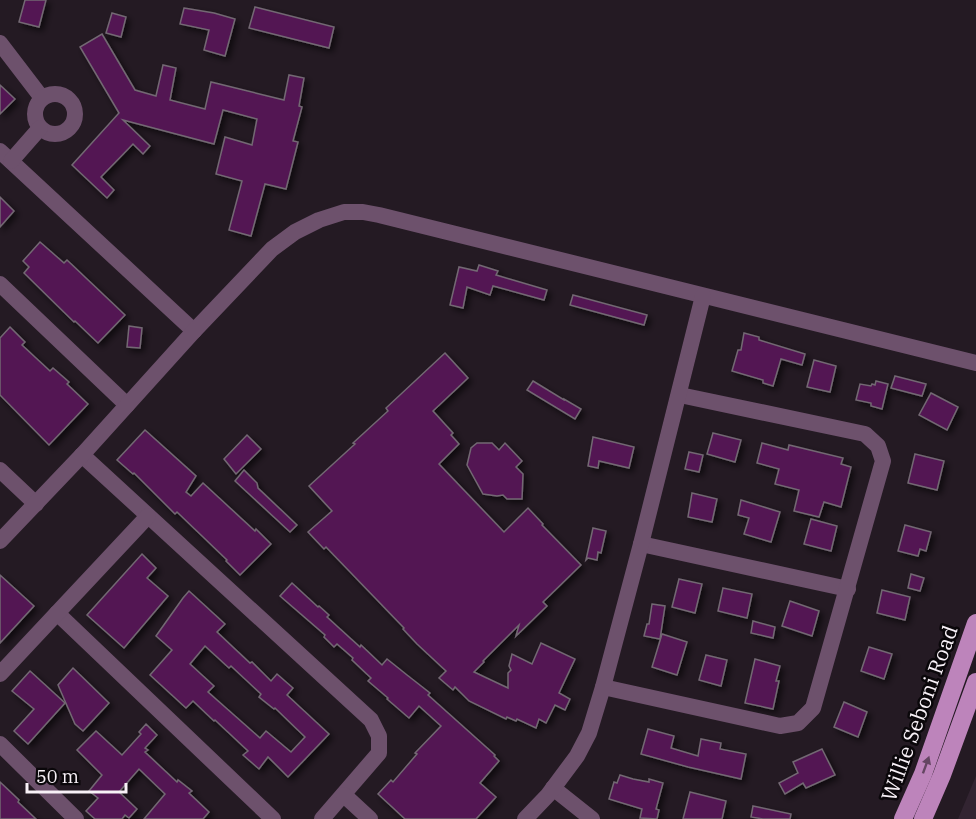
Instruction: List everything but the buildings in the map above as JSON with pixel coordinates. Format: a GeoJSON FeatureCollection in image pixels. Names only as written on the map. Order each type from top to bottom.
{"type":"FeatureCollection","features":[{"type":"Feature","properties":{"kind":"main road","name":"Willie Seboni Road"},"geometry":{"type":"LineString","coordinates":[[903,819],[922,774],[976,623]]}},
{"type":"Feature","properties":{"kind":"main road","name":"Willie Seboni Road"},"geometry":{"type":"LineString","coordinates":[[923,819],[942,776],[976,682]]}},
{"type":"Feature","properties":{"kind":"street"},"geometry":{"type":"LineString","coordinates":[[0,43],[42,98]]}},
{"type":"Feature","properties":{"kind":"street"},"geometry":{"type":"LineString","coordinates":[[55,93],[67,97],[72,102],[75,108],[74,122],[65,132],[52,134],[40,128],[34,116],[38,102],[42,98],[55,93]]}},
{"type":"Feature","properties":{"kind":"street"},"geometry":{"type":"LineString","coordinates":[[40,128],[5,156],[194,331]]}},
{"type":"Feature","properties":{"kind":"street"},"geometry":{"type":"LineString","coordinates":[[0,542],[272,249],[295,232],[344,212],[380,215],[976,363]]}},
{"type":"Feature","properties":{"kind":"street"},"geometry":{"type":"LineString","coordinates":[[0,284],[127,405]]}},
{"type":"Feature","properties":{"kind":"street"},"geometry":{"type":"LineString","coordinates":[[525,819],[553,788],[577,756],[589,733],[641,544],[704,296]]}},
{"type":"Feature","properties":{"kind":"street"},"geometry":{"type":"LineString","coordinates":[[603,687],[780,726],[798,723],[813,708],[883,460],[878,446],[864,435],[680,395]]}},
{"type":"Feature","properties":{"kind":"street"},"geometry":{"type":"LineString","coordinates":[[82,455],[371,720],[379,736],[379,753],[322,819]]}},
{"type":"Feature","properties":{"kind":"street"},"geometry":{"type":"LineString","coordinates":[[0,470],[36,504]]}},
{"type":"Feature","properties":{"kind":"street"},"geometry":{"type":"LineString","coordinates":[[0,674],[148,516]]}},
{"type":"Feature","properties":{"kind":"street"},"geometry":{"type":"LineString","coordinates":[[641,544],[848,589]]}},
{"type":"Feature","properties":{"kind":"street"},"geometry":{"type":"LineString","coordinates":[[57,613],[273,819]]}},
{"type":"Feature","properties":{"kind":"street"},"geometry":{"type":"LineString","coordinates":[[0,744],[76,819]]}},
{"type":"Feature","properties":{"kind":"street"},"geometry":{"type":"LineString","coordinates":[[553,788],[592,819]]}},
{"type":"Feature","properties":{"kind":"street"},"geometry":{"type":"LineString","coordinates":[[344,795],[370,819]]}},
{"type":"Feature","properties":{"kind":"shaded area"},"geometry":{"type":"Polygon","coordinates":[[[976,776],[976,819],[958,819],[976,776]]]}}]}
